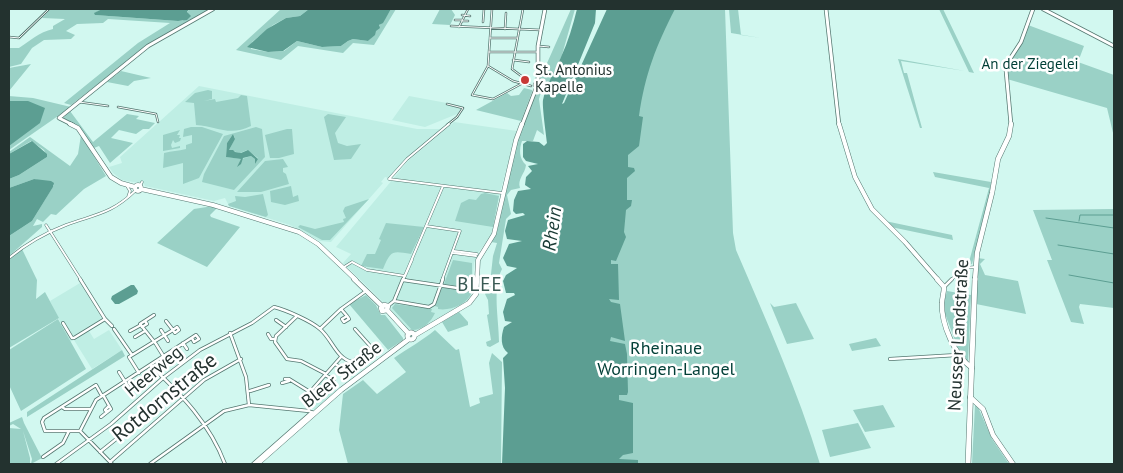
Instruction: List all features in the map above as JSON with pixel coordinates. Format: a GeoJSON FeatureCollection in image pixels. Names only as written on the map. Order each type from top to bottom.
{"type":"FeatureCollection","features":[{"type":"Feature","properties":{"kind":"main road","name":"Neusser Landstraße"},"geometry":{"type":"LineString","coordinates":[[968,464],[975,267],[998,160],[1009,136],[1011,125],[1006,70],[1008,62],[1021,42],[1033,9]]}},
{"type":"Feature","properties":{"kind":"street"},"geometry":{"type":"LineString","coordinates":[[9,37],[19,38],[50,9]]}},
{"type":"Feature","properties":{"kind":"street"},"geometry":{"type":"LineString","coordinates":[[135,189],[116,181],[109,174],[78,128],[74,124],[59,119],[152,44],[213,9]]}},
{"type":"Feature","properties":{"kind":"street"},"geometry":{"type":"LineString","coordinates":[[460,27],[463,15],[468,9]]}},
{"type":"Feature","properties":{"kind":"street"},"geometry":{"type":"LineString","coordinates":[[484,9],[484,22]]}},
{"type":"Feature","properties":{"kind":"street"},"geometry":{"type":"LineString","coordinates":[[492,9],[488,66],[472,95],[493,99],[521,84]]}},
{"type":"Feature","properties":{"kind":"street"},"geometry":{"type":"LineString","coordinates":[[523,9],[512,69],[524,78]]}},
{"type":"Feature","properties":{"kind":"street"},"geometry":{"type":"LineString","coordinates":[[403,280],[473,292],[477,263],[481,252],[494,234],[502,193],[521,125],[533,86],[538,79],[538,46],[545,9]]}},
{"type":"Feature","properties":{"kind":"street"},"geometry":{"type":"LineString","coordinates":[[826,9],[839,128],[855,177],[872,209],[905,242],[944,287]]}},
{"type":"Feature","properties":{"kind":"street"},"geometry":{"type":"LineString","coordinates":[[1043,9],[1114,46]]}},
{"type":"Feature","properties":{"kind":"street"},"geometry":{"type":"LineString","coordinates":[[505,29],[506,13]]}},
{"type":"Feature","properties":{"kind":"street"},"geometry":{"type":"LineString","coordinates":[[463,15],[470,16]]}},
{"type":"Feature","properties":{"kind":"street"},"geometry":{"type":"LineString","coordinates":[[455,20],[468,21]]}},
{"type":"Feature","properties":{"kind":"street"},"geometry":{"type":"LineString","coordinates":[[451,26],[541,30]]}},
{"type":"Feature","properties":{"kind":"street"},"geometry":{"type":"LineString","coordinates":[[490,38],[518,38]]}},
{"type":"Feature","properties":{"kind":"street"},"geometry":{"type":"LineString","coordinates":[[538,46],[549,47]]}},
{"type":"Feature","properties":{"kind":"street"},"geometry":{"type":"LineString","coordinates":[[488,52],[538,52]]}},
{"type":"Feature","properties":{"kind":"street"},"geometry":{"type":"LineString","coordinates":[[513,60],[528,62]]}},
{"type":"Feature","properties":{"kind":"street"},"geometry":{"type":"LineString","coordinates":[[488,66],[521,84],[533,86]]}},
{"type":"Feature","properties":{"kind":"street"},"geometry":{"type":"LineString","coordinates":[[79,102],[108,106]]}},
{"type":"Feature","properties":{"kind":"street"},"geometry":{"type":"LineString","coordinates":[[447,104],[463,108],[457,117],[407,159],[389,179],[502,193]]}},
{"type":"Feature","properties":{"kind":"street"},"geometry":{"type":"LineString","coordinates":[[118,108],[155,113],[158,116],[158,122]]}},
{"type":"Feature","properties":{"kind":"street"},"geometry":{"type":"LineString","coordinates":[[123,203],[130,191],[124,184]]}},
{"type":"Feature","properties":{"kind":"street"},"geometry":{"type":"LineString","coordinates":[[9,258],[24,246],[50,232],[73,223],[106,214],[123,203],[135,189],[141,186],[213,205],[294,230],[318,244],[386,308],[409,337]]}},
{"type":"Feature","properties":{"kind":"street"},"geometry":{"type":"LineString","coordinates":[[386,308],[394,301],[444,186]]}},
{"type":"Feature","properties":{"kind":"street"},"geometry":{"type":"LineString","coordinates":[[46,225],[105,319],[112,326]]}},
{"type":"Feature","properties":{"kind":"street"},"geometry":{"type":"LineString","coordinates":[[394,301],[431,307],[434,304],[460,231],[426,226]]}},
{"type":"Feature","properties":{"kind":"street"},"geometry":{"type":"LineString","coordinates":[[453,252],[476,255]]}},
{"type":"Feature","properties":{"kind":"street"},"geometry":{"type":"LineString","coordinates":[[343,268],[352,262],[366,269],[405,276]]}},
{"type":"Feature","properties":{"kind":"street"},"geometry":{"type":"LineString","coordinates":[[972,368],[965,364],[958,354],[942,310],[944,287],[956,272],[975,267]]}},
{"type":"Feature","properties":{"kind":"street"},"geometry":{"type":"LineString","coordinates":[[320,329],[341,309],[366,291]]}},
{"type":"Feature","properties":{"kind":"street","name":"Bleer Straße"},"geometry":{"type":"LineString","coordinates":[[255,464],[313,413],[409,337],[414,339],[415,335],[469,303],[473,292]]}},
{"type":"Feature","properties":{"kind":"street","name":"Heerweg"},"geometry":{"type":"LineString","coordinates":[[56,464],[121,416],[163,378],[200,350],[252,323],[274,308],[278,307],[297,316]]}},
{"type":"Feature","properties":{"kind":"street"},"geometry":{"type":"LineString","coordinates":[[341,309],[347,316]]}},
{"type":"Feature","properties":{"kind":"street"},"geometry":{"type":"LineString","coordinates":[[130,331],[141,326],[154,315]]}},
{"type":"Feature","properties":{"kind":"street"},"geometry":{"type":"LineString","coordinates":[[275,339],[297,316],[320,329],[331,341],[341,357],[352,362],[372,348],[355,329]]}},
{"type":"Feature","properties":{"kind":"street"},"geometry":{"type":"LineString","coordinates":[[64,323],[72,338],[74,338],[105,319]]}},
{"type":"Feature","properties":{"kind":"street"},"geometry":{"type":"LineString","coordinates":[[276,320],[286,327]]}},
{"type":"Feature","properties":{"kind":"street"},"geometry":{"type":"LineString","coordinates":[[130,356],[172,330],[166,321]]}},
{"type":"Feature","properties":{"kind":"street"},"geometry":{"type":"LineString","coordinates":[[141,326],[154,341],[162,358]]}},
{"type":"Feature","properties":{"kind":"street"},"geometry":{"type":"LineString","coordinates":[[114,329],[138,373]]}},
{"type":"Feature","properties":{"kind":"street"},"geometry":{"type":"LineString","coordinates":[[160,330],[168,341]]}},
{"type":"Feature","properties":{"kind":"street"},"geometry":{"type":"LineString","coordinates":[[135,337],[145,331]]}},
{"type":"Feature","properties":{"kind":"street"},"geometry":{"type":"LineString","coordinates":[[230,333],[241,359],[250,390],[249,406]]}},
{"type":"Feature","properties":{"kind":"street"},"geometry":{"type":"LineString","coordinates":[[268,334],[271,339],[275,339],[287,360],[301,361],[334,380]]}},
{"type":"Feature","properties":{"kind":"street"},"geometry":{"type":"LineString","coordinates":[[80,430],[94,402],[192,338]]}},
{"type":"Feature","properties":{"kind":"street"},"geometry":{"type":"LineString","coordinates":[[183,343],[187,349]]}},
{"type":"Feature","properties":{"kind":"street"},"geometry":{"type":"LineString","coordinates":[[890,359],[958,354]]}},
{"type":"Feature","properties":{"kind":"street"},"geometry":{"type":"LineString","coordinates":[[307,402],[310,392],[341,357]]}},
{"type":"Feature","properties":{"kind":"street","name":"Rotdornstraße"},"geometry":{"type":"LineString","coordinates":[[111,463],[183,397],[214,374],[241,359]]}},
{"type":"Feature","properties":{"kind":"street"},"geometry":{"type":"LineString","coordinates":[[334,364],[344,369]]}},
{"type":"Feature","properties":{"kind":"street"},"geometry":{"type":"LineString","coordinates":[[151,366],[183,397],[220,447],[225,464]]}},
{"type":"Feature","properties":{"kind":"street"},"geometry":{"type":"LineString","coordinates":[[118,372],[131,391]]}},
{"type":"Feature","properties":{"kind":"street"},"geometry":{"type":"LineString","coordinates":[[285,379],[310,392]]}},
{"type":"Feature","properties":{"kind":"street"},"geometry":{"type":"LineString","coordinates":[[282,383],[291,381]]}},
{"type":"Feature","properties":{"kind":"street"},"geometry":{"type":"LineString","coordinates":[[80,430],[45,431],[42,422],[44,418],[96,385],[109,406],[101,416]]}},
{"type":"Feature","properties":{"kind":"street"},"geometry":{"type":"LineString","coordinates":[[250,390],[269,385]]}},
{"type":"Feature","properties":{"kind":"street"},"geometry":{"type":"LineString","coordinates":[[970,397],[983,410],[993,435],[1012,464]]}},
{"type":"Feature","properties":{"kind":"street"},"geometry":{"type":"LineString","coordinates":[[62,406],[65,410],[91,409]]}},
{"type":"Feature","properties":{"kind":"street"},"geometry":{"type":"LineString","coordinates":[[150,464],[155,463],[222,412],[249,406],[313,413]]}},
{"type":"Feature","properties":{"kind":"street"},"geometry":{"type":"LineString","coordinates":[[80,430],[111,463]]}},
{"type":"Feature","properties":{"kind":"street"},"geometry":{"type":"LineString","coordinates":[[42,457],[63,443],[69,431]]}},
{"type":"Feature","properties":{"kind":"street"},"geometry":{"type":"LineString","coordinates":[[100,452],[120,436]]}},
{"type":"Feature","properties":{"kind":"shaded area"},"geometry":{"type":"Polygon","coordinates":[[[199,86],[417,129],[442,129],[407,158],[388,178],[385,177],[381,182],[383,183],[331,242],[320,241],[290,225],[229,206],[225,198],[214,201],[145,186],[144,184],[122,180],[113,173],[109,167],[122,163],[120,157],[199,86]]]}},
{"type":"Feature","properties":{"kind":"shaded area"},"geometry":{"type":"Polygon","coordinates":[[[409,96],[463,106],[457,114],[425,127],[392,120],[409,96]]]}},
{"type":"Feature","properties":{"kind":"shaded area"},"geometry":{"type":"Polygon","coordinates":[[[454,122],[517,131],[499,196],[492,234],[478,253],[474,263],[471,297],[419,331],[408,330],[391,310],[392,306],[389,303],[383,302],[343,263],[351,254],[336,247],[408,161],[454,122]]]}},
{"type":"Feature","properties":{"kind":"shaded area"},"geometry":{"type":"Polygon","coordinates":[[[80,283],[104,322],[89,331],[94,339],[109,330],[122,350],[92,369],[74,340],[70,342],[50,301],[80,283]]]}},
{"type":"Feature","properties":{"kind":"shaded area"},"geometry":{"type":"Polygon","coordinates":[[[321,381],[339,392],[315,411],[308,402],[313,396],[311,393],[321,381]]]}},
{"type":"Feature","properties":{"kind":"green space"},"geometry":{"type":"Polygon","coordinates":[[[51,9],[102,9],[95,13],[95,15],[183,21],[189,9],[211,9],[149,44],[71,105],[64,103],[138,43],[170,23],[108,19],[103,23],[77,24],[66,31],[75,35],[71,39],[44,40],[32,48],[21,64],[9,67],[9,48],[19,48],[39,34],[53,29],[53,26],[65,19],[42,18],[51,9]]]}},
{"type":"Feature","properties":{"kind":"green space"},"geometry":{"type":"Polygon","coordinates":[[[281,9],[309,9],[300,16],[286,18],[273,25],[252,42],[251,49],[268,52],[284,51],[297,41],[322,47],[341,46],[353,39],[368,41],[391,9],[396,9],[374,45],[353,43],[343,53],[298,46],[281,60],[236,50],[281,9]]]}},
{"type":"Feature","properties":{"kind":"green space"},"geometry":{"type":"Polygon","coordinates":[[[440,9],[451,9],[455,15],[450,25],[432,24],[440,9]]]}},
{"type":"Feature","properties":{"kind":"green space"},"geometry":{"type":"Polygon","coordinates":[[[571,9],[575,9],[562,55],[547,88],[539,84],[542,89],[539,99],[544,135],[537,130],[533,141],[522,141],[520,154],[526,165],[519,185],[520,188],[511,190],[507,195],[511,214],[506,219],[499,263],[502,269],[497,286],[499,342],[490,347],[487,346],[486,342],[491,340],[487,315],[489,314],[488,300],[485,294],[490,283],[493,256],[497,243],[491,242],[497,231],[517,140],[536,91],[540,73],[544,70],[571,9]]]}},
{"type":"Feature","properties":{"kind":"green space","name":"Rheinaue Worringen-Langel"},"geometry":{"type":"Polygon","coordinates":[[[639,9],[725,9],[733,233],[736,250],[792,383],[820,464],[566,464],[639,9]]]}},
{"type":"Feature","properties":{"kind":"green space"},"geometry":{"type":"Polygon","coordinates":[[[729,9],[738,9],[741,35],[731,33],[729,9]]]}},
{"type":"Feature","properties":{"kind":"green space"},"geometry":{"type":"Polygon","coordinates":[[[939,9],[943,9],[974,73],[969,72],[939,9]]]}},
{"type":"Feature","properties":{"kind":"green space","name":"An der Ziegelei"},"geometry":{"type":"Polygon","coordinates":[[[1028,25],[1084,46],[1078,62],[1114,75],[1114,137],[1107,108],[1007,79],[1009,62],[1022,43],[1028,25]]]}},
{"type":"Feature","properties":{"kind":"green space"},"geometry":{"type":"Polygon","coordinates":[[[898,59],[965,71],[901,61],[904,73],[907,73],[922,128],[920,128],[898,59]]]}},
{"type":"Feature","properties":{"kind":"green space"},"geometry":{"type":"Polygon","coordinates":[[[31,64],[9,91],[9,68],[31,64]]]}},
{"type":"Feature","properties":{"kind":"green space"},"geometry":{"type":"Polygon","coordinates":[[[121,71],[151,78],[134,81],[128,86],[107,82],[121,71]]]}},
{"type":"Feature","properties":{"kind":"green space"},"geometry":{"type":"Polygon","coordinates":[[[524,88],[532,90],[532,92],[521,121],[476,110],[507,93],[511,96],[519,95],[524,88]]]}},
{"type":"Feature","properties":{"kind":"green space"},"geometry":{"type":"Polygon","coordinates":[[[212,91],[212,99],[204,101],[215,99],[216,102],[238,98],[241,95],[247,96],[251,126],[236,131],[229,131],[196,125],[194,103],[185,102],[195,93],[212,91]]]}},
{"type":"Feature","properties":{"kind":"green space"},"geometry":{"type":"Polygon","coordinates":[[[9,96],[33,98],[71,107],[9,150],[9,96]]]}},
{"type":"Feature","properties":{"kind":"green space"},"geometry":{"type":"Polygon","coordinates":[[[70,111],[93,142],[127,114],[139,116],[136,119],[155,123],[149,129],[143,129],[136,134],[119,130],[111,138],[133,143],[110,163],[99,146],[94,148],[79,126],[63,118],[70,111]]]}},
{"type":"Feature","properties":{"kind":"green space"},"geometry":{"type":"Polygon","coordinates":[[[328,114],[346,117],[335,133],[338,143],[347,146],[361,144],[351,159],[334,160],[324,117],[328,114]]]}},
{"type":"Feature","properties":{"kind":"green space"},"geometry":{"type":"Polygon","coordinates":[[[202,127],[223,134],[199,178],[183,184],[183,163],[163,168],[164,153],[186,149],[186,145],[192,143],[192,135],[183,137],[184,129],[202,127]]]}},
{"type":"Feature","properties":{"kind":"green space"},"geometry":{"type":"Polygon","coordinates":[[[256,127],[262,129],[265,157],[234,190],[202,182],[204,174],[224,136],[256,127]],[[233,134],[227,143],[226,157],[242,159],[251,156],[255,159],[255,164],[258,158],[247,150],[240,153],[229,150],[235,138],[233,134]]]}},
{"type":"Feature","properties":{"kind":"green space"},"geometry":{"type":"Polygon","coordinates":[[[292,129],[294,154],[270,158],[265,135],[292,129]]]}},
{"type":"Feature","properties":{"kind":"green space"},"geometry":{"type":"Polygon","coordinates":[[[180,130],[177,135],[180,135],[180,141],[175,143],[173,140],[171,145],[172,148],[180,146],[180,148],[163,151],[163,135],[180,130]]]}},
{"type":"Feature","properties":{"kind":"green space"},"geometry":{"type":"Polygon","coordinates":[[[81,135],[106,176],[84,189],[56,215],[51,214],[43,222],[37,219],[33,226],[42,224],[42,227],[9,256],[9,236],[32,221],[54,185],[34,179],[9,188],[9,179],[19,175],[47,157],[44,150],[31,141],[9,154],[9,152],[30,137],[70,166],[78,154],[81,135]]]}},
{"type":"Feature","properties":{"kind":"green space"},"geometry":{"type":"Polygon","coordinates":[[[283,159],[288,167],[283,168],[283,172],[286,174],[289,184],[261,192],[237,192],[265,161],[283,159]]]}},
{"type":"Feature","properties":{"kind":"green space"},"geometry":{"type":"Polygon","coordinates":[[[933,172],[991,182],[989,199],[972,264],[963,267],[969,262],[989,188],[935,177],[933,172]]]}},
{"type":"Feature","properties":{"kind":"green space"},"geometry":{"type":"Polygon","coordinates":[[[291,186],[293,197],[298,195],[299,201],[285,205],[271,202],[270,191],[291,186]]]}},
{"type":"Feature","properties":{"kind":"green space"},"geometry":{"type":"Polygon","coordinates":[[[263,194],[268,215],[266,217],[229,206],[228,204],[236,201],[235,196],[245,197],[263,194]]]}},
{"type":"Feature","properties":{"kind":"green space"},"geometry":{"type":"Polygon","coordinates":[[[481,194],[499,196],[493,227],[455,221],[461,203],[469,199],[476,200],[481,194]]]}},
{"type":"Feature","properties":{"kind":"green space"},"geometry":{"type":"Polygon","coordinates":[[[369,199],[330,240],[322,240],[298,227],[300,225],[315,229],[344,222],[343,219],[346,218],[343,211],[345,207],[369,199]]]}},
{"type":"Feature","properties":{"kind":"green space"},"geometry":{"type":"Polygon","coordinates":[[[213,206],[217,208],[210,215],[211,217],[240,227],[207,267],[157,243],[194,209],[213,206]]]}},
{"type":"Feature","properties":{"kind":"green space"},"geometry":{"type":"Polygon","coordinates":[[[1114,209],[1114,308],[1080,304],[1079,307],[1084,324],[1071,322],[1047,260],[1052,260],[1033,210],[1114,209]]]}},
{"type":"Feature","properties":{"kind":"green space"},"geometry":{"type":"Polygon","coordinates":[[[885,221],[952,235],[953,240],[891,227],[885,221]]]}},
{"type":"Feature","properties":{"kind":"green space"},"geometry":{"type":"Polygon","coordinates":[[[386,223],[424,227],[411,254],[393,253],[388,258],[383,269],[361,266],[367,254],[375,254],[386,223]]]}},
{"type":"Feature","properties":{"kind":"green space"},"geometry":{"type":"Polygon","coordinates":[[[22,249],[37,280],[36,299],[45,292],[59,318],[9,348],[9,260],[22,249]]]}},
{"type":"Feature","properties":{"kind":"green space"},"geometry":{"type":"Polygon","coordinates":[[[977,258],[985,259],[980,264],[985,275],[1018,281],[1026,314],[976,304],[977,258]]]}},
{"type":"Feature","properties":{"kind":"green space"},"geometry":{"type":"Polygon","coordinates":[[[453,260],[472,263],[472,288],[444,284],[453,260]]]}},
{"type":"Feature","properties":{"kind":"green space"},"geometry":{"type":"Polygon","coordinates":[[[442,287],[472,292],[470,297],[458,306],[438,309],[435,306],[442,287]]]}},
{"type":"Feature","properties":{"kind":"green space"},"geometry":{"type":"Polygon","coordinates":[[[947,291],[971,295],[968,362],[960,354],[944,311],[943,305],[947,291]]]}},
{"type":"Feature","properties":{"kind":"green space"},"geometry":{"type":"Polygon","coordinates":[[[366,295],[376,305],[381,315],[385,315],[403,338],[403,340],[388,350],[349,304],[366,295]]]}},
{"type":"Feature","properties":{"kind":"green space"},"geometry":{"type":"Polygon","coordinates":[[[770,303],[774,307],[796,303],[814,339],[787,344],[770,303]]]}},
{"type":"Feature","properties":{"kind":"green space"},"geometry":{"type":"Polygon","coordinates":[[[395,304],[432,309],[431,312],[435,313],[426,325],[420,329],[412,330],[392,308],[395,304]]]}},
{"type":"Feature","properties":{"kind":"green space"},"geometry":{"type":"Polygon","coordinates":[[[459,312],[468,322],[468,325],[448,332],[442,322],[459,312]]]}},
{"type":"Feature","properties":{"kind":"green space"},"geometry":{"type":"Polygon","coordinates":[[[58,319],[86,369],[21,411],[9,385],[9,350],[58,319]]]}},
{"type":"Feature","properties":{"kind":"green space"},"geometry":{"type":"Polygon","coordinates":[[[435,330],[456,350],[459,349],[470,407],[480,403],[479,398],[493,394],[489,363],[492,353],[502,362],[501,464],[348,464],[339,430],[343,394],[363,380],[377,394],[406,372],[394,358],[435,330]]]}},
{"type":"Feature","properties":{"kind":"green space"},"geometry":{"type":"Polygon","coordinates":[[[876,338],[881,346],[852,351],[849,344],[876,338]]]}},
{"type":"Feature","properties":{"kind":"green space"},"geometry":{"type":"Polygon","coordinates":[[[122,350],[125,356],[27,417],[27,412],[122,350]]]}},
{"type":"Feature","properties":{"kind":"green space"},"geometry":{"type":"Polygon","coordinates":[[[883,405],[895,427],[865,432],[853,410],[883,405]]]}},
{"type":"Feature","properties":{"kind":"green space"},"geometry":{"type":"Polygon","coordinates":[[[975,405],[978,407],[992,439],[1009,464],[972,464],[975,405]]]}},
{"type":"Feature","properties":{"kind":"green space"},"geometry":{"type":"Polygon","coordinates":[[[22,417],[42,458],[31,464],[32,459],[23,431],[30,464],[9,464],[9,428],[21,429],[13,424],[9,426],[9,423],[22,417]]]}},
{"type":"Feature","properties":{"kind":"green space"},"geometry":{"type":"Polygon","coordinates":[[[858,423],[871,448],[830,457],[822,430],[858,423]]]}},
{"type":"Feature","properties":{"kind":"water"},"geometry":{"type":"Polygon","coordinates":[[[102,9],[189,9],[187,12],[191,16],[187,20],[178,21],[95,15],[94,13],[102,9]]]}},
{"type":"Feature","properties":{"kind":"water"},"geometry":{"type":"Polygon","coordinates":[[[309,9],[391,9],[383,23],[379,25],[380,28],[376,31],[375,35],[368,41],[353,39],[341,46],[322,47],[297,41],[283,51],[268,52],[247,47],[267,29],[286,18],[300,16],[309,9]]]}},
{"type":"Feature","properties":{"kind":"water","name":"Rhein"},"geometry":{"type":"Polygon","coordinates":[[[577,9],[596,9],[595,23],[562,104],[607,9],[675,9],[662,35],[644,87],[639,116],[643,117],[639,146],[628,155],[628,167],[634,168],[635,171],[627,178],[627,200],[632,200],[631,206],[626,210],[624,232],[626,237],[616,261],[611,260],[611,264],[618,264],[619,300],[609,299],[611,302],[620,304],[625,341],[611,337],[610,341],[625,344],[627,354],[628,392],[627,395],[619,395],[619,400],[633,403],[633,453],[623,455],[619,459],[638,460],[638,464],[502,464],[505,388],[503,358],[508,353],[502,345],[502,338],[504,327],[512,322],[505,321],[503,312],[507,299],[515,295],[514,293],[506,293],[503,281],[506,275],[517,268],[507,266],[503,258],[509,244],[522,241],[507,239],[505,231],[508,220],[525,215],[523,213],[516,214],[513,211],[514,200],[518,191],[531,189],[525,185],[526,177],[532,171],[528,166],[538,164],[526,161],[523,157],[523,144],[527,141],[539,142],[544,146],[547,143],[544,94],[566,45],[577,9]]]}},
{"type":"Feature","properties":{"kind":"water"},"geometry":{"type":"Polygon","coordinates":[[[9,101],[28,101],[45,108],[40,123],[9,146],[9,101]]]}},
{"type":"Feature","properties":{"kind":"water"},"geometry":{"type":"Polygon","coordinates":[[[233,134],[235,139],[229,150],[241,153],[248,150],[258,159],[255,164],[255,159],[251,156],[243,158],[241,164],[237,167],[241,159],[226,157],[227,143],[233,134]]]}},
{"type":"Feature","properties":{"kind":"water"},"geometry":{"type":"Polygon","coordinates":[[[32,141],[47,154],[47,157],[19,175],[9,179],[9,154],[32,141]]]}},
{"type":"Feature","properties":{"kind":"water"},"geometry":{"type":"Polygon","coordinates":[[[34,179],[51,181],[54,183],[53,187],[32,221],[9,236],[9,188],[34,179]]]}},
{"type":"Feature","properties":{"kind":"water"},"geometry":{"type":"Polygon","coordinates":[[[134,285],[138,291],[137,294],[119,304],[115,304],[111,299],[112,296],[134,285]]]}},
{"type":"Feature","properties":{"kind":"waterway"},"geometry":{"type":"LineString","coordinates":[[1079,221],[1080,215],[1114,215]]}},
{"type":"Feature","properties":{"kind":"waterway"},"geometry":{"type":"LineString","coordinates":[[1046,218],[1114,228]]}},
{"type":"Feature","properties":{"kind":"waterway"},"geometry":{"type":"LineString","coordinates":[[1058,245],[1114,254]]}},
{"type":"Feature","properties":{"kind":"waterway"},"geometry":{"type":"LineString","coordinates":[[1069,275],[1114,283]]}},
{"type":"Feature","properties":{"kind":"place","name":"St. Antonius Kapelle"},"geometry":{"type":"Point","coordinates":[525,80]}},
{"type":"Feature","properties":{"kind":"district","name":"BLEE"},"geometry":{"type":"Point","coordinates":[480,286]}}]}
